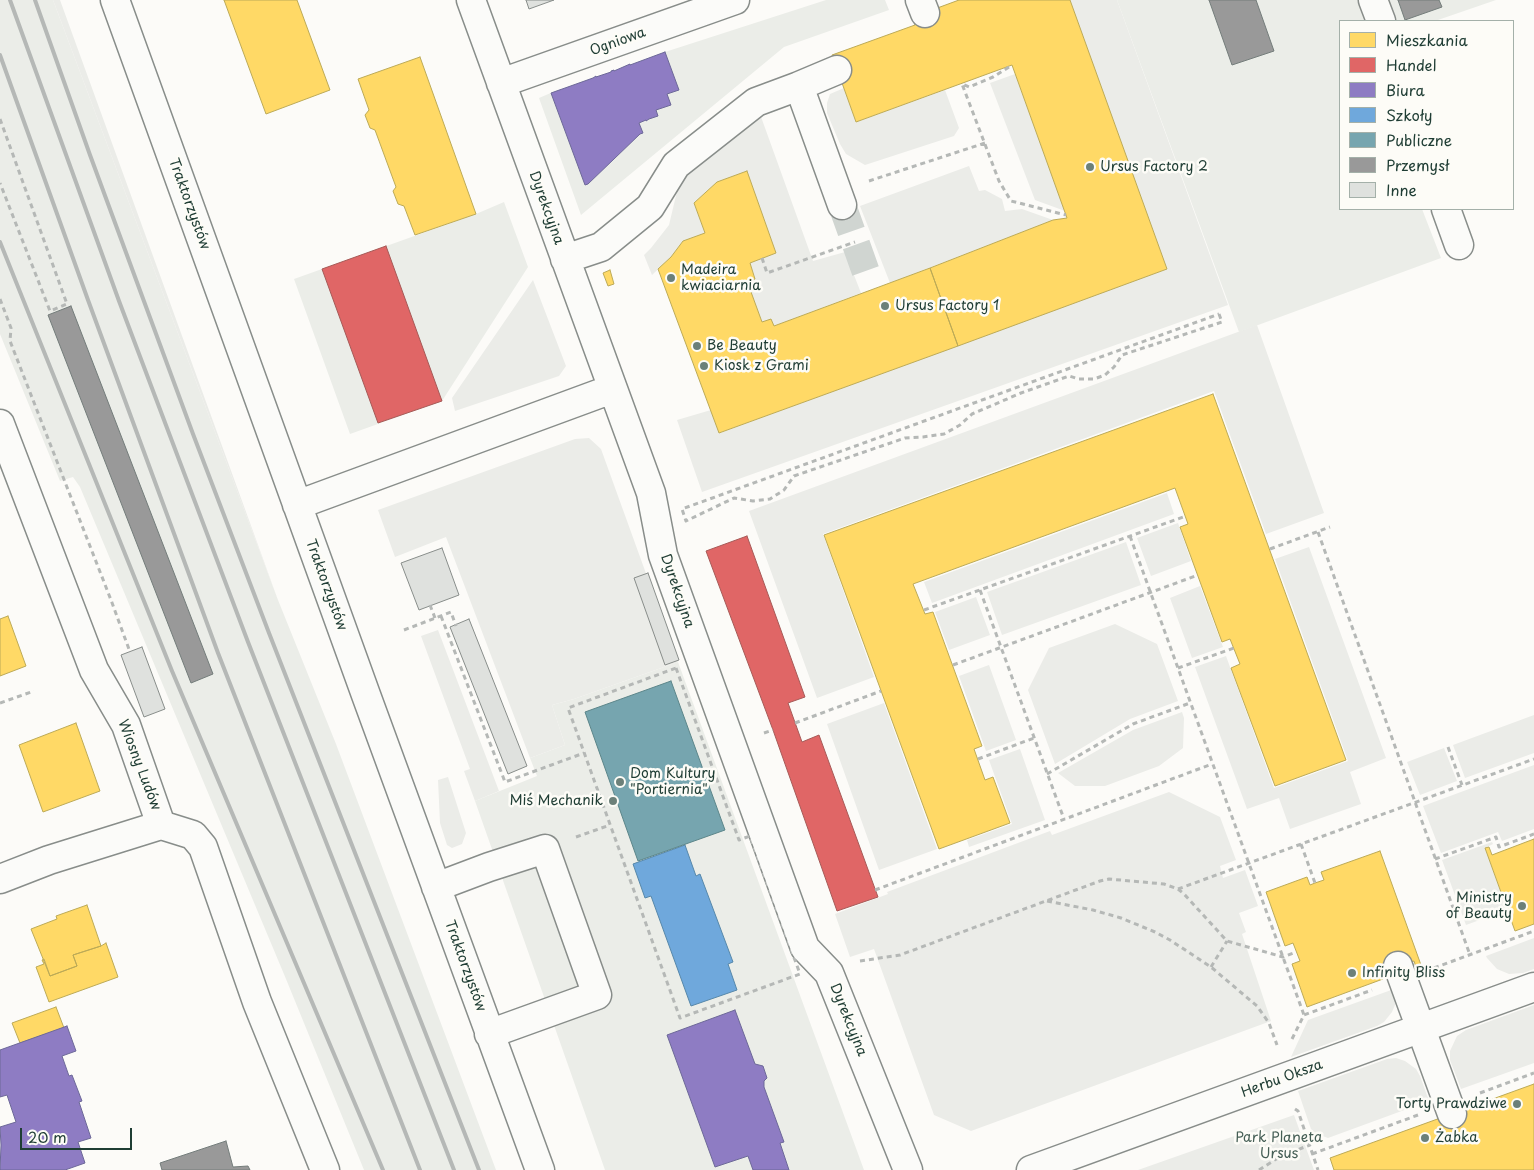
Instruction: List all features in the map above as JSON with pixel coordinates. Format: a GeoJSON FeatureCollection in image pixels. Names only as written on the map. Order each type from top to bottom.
{"type":"FeatureCollection","features":[{"type":"Feature","properties":{"kind":"street","name":"Traktorzystów"},"geometry":{"type":"LineString","coordinates":[[115,0],[540,1170]]}},
{"type":"Feature","properties":{"kind":"street","name":"Dyrekcyjna"},"geometry":{"type":"LineString","coordinates":[[470,0],[652,494],[663,555],[805,948],[829,973],[908,1170]]}},
{"type":"Feature","properties":{"kind":"street","name":"Ogniowa"},"geometry":{"type":"LineString","coordinates":[[501,83],[735,0]]}},
{"type":"Feature","properties":{"kind":"street"},"geometry":{"type":"LineString","coordinates":[[1373,0],[1380,20]]}},
{"type":"Feature","properties":{"kind":"street"},"geometry":{"type":"LineString","coordinates":[[565,259],[601,247],[650,207],[676,165],[756,102],[837,70]]}},
{"type":"Feature","properties":{"kind":"street"},"geometry":{"type":"LineString","coordinates":[[798,86],[839,199]]}},
{"type":"Feature","properties":{"kind":"street"},"geometry":{"type":"LineString","coordinates":[[1446,210],[1459,245]]}},
{"type":"Feature","properties":{"kind":"street"},"geometry":{"type":"LineString","coordinates":[[297,505],[612,389]]}},
{"type":"Feature","properties":{"kind":"street","name":"Wiosny Ludów"},"geometry":{"type":"LineString","coordinates":[[0,424],[94,670],[126,725],[161,825],[193,835],[203,847],[257,1002],[325,1170]]}},
{"type":"Feature","properties":{"kind":"street"},"geometry":{"type":"LineString","coordinates":[[0,879],[49,860],[161,825]]}},
{"type":"Feature","properties":{"kind":"street"},"geometry":{"type":"LineString","coordinates":[[436,888],[489,867],[545,849],[597,995],[490,1034]]}},
{"type":"Feature","properties":{"kind":"street"},"geometry":{"type":"LineString","coordinates":[[1398,966],[1452,1114]]}},
{"type":"Feature","properties":{"kind":"street","name":"Herbu Oksza"},"geometry":{"type":"LineString","coordinates":[[1030,1170],[1534,988]]}},
{"type":"Feature","properties":{"kind":"path"},"geometry":{"type":"LineString","coordinates":[[1009,67],[994,77],[969,87],[962,84],[999,181],[1012,202],[1066,215]]}},
{"type":"Feature","properties":{"kind":"path"},"geometry":{"type":"LineString","coordinates":[[0,119],[67,304],[50,311],[0,183]]}},
{"type":"Feature","properties":{"kind":"path"},"geometry":{"type":"LineString","coordinates":[[839,199],[985,142]]}},
{"type":"Feature","properties":{"kind":"path"},"geometry":{"type":"LineString","coordinates":[[762,258],[767,273],[855,242]]}},
{"type":"Feature","properties":{"kind":"path"},"geometry":{"type":"LineString","coordinates":[[0,299],[11,328],[10,341],[130,652]]}},
{"type":"Feature","properties":{"kind":"path"},"geometry":{"type":"LineString","coordinates":[[1219,314],[1222,322],[1122,355],[1114,367],[1105,375],[1094,379],[1079,379],[1069,376],[1021,393],[972,414],[960,425],[944,434],[905,438],[794,476],[784,490],[770,498],[753,501],[734,498],[686,520],[682,509],[1219,314]]}},
{"type":"Feature","properties":{"kind":"path"},"geometry":{"type":"LineString","coordinates":[[924,610],[1186,516]]}},
{"type":"Feature","properties":{"kind":"path"},"geometry":{"type":"LineString","coordinates":[[1270,549],[1330,527]]}},
{"type":"Feature","properties":{"kind":"path"},"geometry":{"type":"LineString","coordinates":[[1318,532],[1470,955]]}},
{"type":"Feature","properties":{"kind":"path"},"geometry":{"type":"LineString","coordinates":[[1130,536],[1304,1015]]}},
{"type":"Feature","properties":{"kind":"path"},"geometry":{"type":"LineString","coordinates":[[953,665],[1198,575]]}},
{"type":"Feature","properties":{"kind":"path"},"geometry":{"type":"LineString","coordinates":[[980,590],[1064,819]]}},
{"type":"Feature","properties":{"kind":"path"},"geometry":{"type":"LineString","coordinates":[[430,606],[435,618]]}},
{"type":"Feature","properties":{"kind":"path"},"geometry":{"type":"LineString","coordinates":[[404,630],[451,612],[456,626]]}},
{"type":"Feature","properties":{"kind":"path"},"geometry":{"type":"LineString","coordinates":[[441,616],[505,782],[584,754]]}},
{"type":"Feature","properties":{"kind":"path"},"geometry":{"type":"LineString","coordinates":[[1178,668],[1234,648]]}},
{"type":"Feature","properties":{"kind":"path"},"geometry":{"type":"LineString","coordinates":[[676,668],[739,840],[750,836],[800,974],[680,1018],[584,754],[568,708],[676,668]]}},
{"type":"Feature","properties":{"kind":"path"},"geometry":{"type":"LineString","coordinates":[[0,703],[34,691]]}},
{"type":"Feature","properties":{"kind":"path"},"geometry":{"type":"LineString","coordinates":[[795,722],[881,691]]}},
{"type":"Feature","properties":{"kind":"path"},"geometry":{"type":"LineString","coordinates":[[1047,774],[1133,724],[1190,703]]}},
{"type":"Feature","properties":{"kind":"path"},"geometry":{"type":"LineString","coordinates":[[978,759],[1034,738]]}},
{"type":"Feature","properties":{"kind":"path"},"geometry":{"type":"LineString","coordinates":[[1448,747],[1462,785]]}},
{"type":"Feature","properties":{"kind":"path"},"geometry":{"type":"LineString","coordinates":[[1178,889],[1534,759]]}},
{"type":"Feature","properties":{"kind":"path"},"geometry":{"type":"LineString","coordinates":[[876,890],[1212,764]]}},
{"type":"Feature","properties":{"kind":"path"},"geometry":{"type":"LineString","coordinates":[[1436,859],[1496,837],[1499,847],[1534,834]]}},
{"type":"Feature","properties":{"kind":"path"},"geometry":{"type":"LineString","coordinates":[[1301,844],[1315,884]]}},
{"type":"Feature","properties":{"kind":"path"},"geometry":{"type":"LineString","coordinates":[[855,962],[900,955],[1109,879],[1164,884],[1178,889],[1227,941],[1283,957],[1296,952]]}},
{"type":"Feature","properties":{"kind":"path"},"geometry":{"type":"LineString","coordinates":[[1046,901],[1094,910],[1135,923],[1170,940],[1211,967],[1257,1006],[1269,1023],[1278,1046]]}},
{"type":"Feature","properties":{"kind":"path"},"geometry":{"type":"LineString","coordinates":[[1211,967],[1227,941]]}},
{"type":"Feature","properties":{"kind":"path"},"geometry":{"type":"LineString","coordinates":[[1291,1107],[1298,1111],[1318,1170]]}},
{"type":"Feature","properties":{"kind":"path"},"geometry":{"type":"LineString","coordinates":[[1259,1170],[1281,1156],[1310,1145]]}},
{"type":"Feature","properties":{"kind":"shaded area"},"geometry":{"type":"Polygon","coordinates":[[[0,0],[53,0],[278,600],[336,744],[496,1170],[364,1170],[80,487],[73,477],[60,481],[0,334],[0,0]]]}},
{"type":"Feature","properties":{"kind":"shaded area"},"geometry":{"type":"Polygon","coordinates":[[[826,0],[885,0],[889,10],[784,47],[581,215],[539,98],[665,52],[826,0]]]}},
{"type":"Feature","properties":{"kind":"shaded area"},"geometry":{"type":"Polygon","coordinates":[[[1117,0],[1496,0],[1438,20],[1339,20],[1339,210],[1422,210],[1441,258],[1239,332],[1117,0]]]}},
{"type":"Feature","properties":{"kind":"shaded area"},"geometry":{"type":"Polygon","coordinates":[[[504,202],[528,267],[442,401],[350,434],[294,279],[476,214],[504,202]]]}},
{"type":"Feature","properties":{"kind":"shaded area"},"geometry":{"type":"Polygon","coordinates":[[[678,662],[864,1170],[605,1170],[475,801],[537,776],[530,758],[565,745],[552,705],[678,662]]]}},
{"type":"Feature","properties":{"kind":"green space"},"geometry":{"type":"Polygon","coordinates":[[[53,0],[60,0],[278,600],[53,0]]]}},
{"type":"Feature","properties":{"kind":"green space"},"geometry":{"type":"Polygon","coordinates":[[[1070,0],[1117,0],[1228,305],[702,492],[677,420],[711,410],[720,433],[1167,269],[1070,0]]]}},
{"type":"Feature","properties":{"kind":"green space"},"geometry":{"type":"Polygon","coordinates":[[[1015,74],[1065,211],[1035,200],[990,83],[1015,74]]]}},
{"type":"Feature","properties":{"kind":"green space"},"geometry":{"type":"Polygon","coordinates":[[[844,88],[856,122],[945,90],[959,128],[954,136],[865,165],[846,154],[827,113],[827,103],[830,94],[844,88]]]}},
{"type":"Feature","properties":{"kind":"green space"},"geometry":{"type":"Polygon","coordinates":[[[760,114],[813,261],[845,252],[861,293],[774,326],[762,322],[747,281],[755,278],[750,263],[776,253],[747,171],[717,182],[694,203],[705,233],[683,241],[671,257],[652,275],[644,255],[669,225],[679,183],[700,159],[760,114]]]}},
{"type":"Feature","properties":{"kind":"green space"},"geometry":{"type":"Polygon","coordinates":[[[969,166],[979,191],[985,190],[1002,199],[1005,211],[1022,209],[1053,220],[890,283],[860,206],[969,166]]]}},
{"type":"Feature","properties":{"kind":"green space"},"geometry":{"type":"Polygon","coordinates":[[[533,280],[566,366],[559,376],[455,411],[452,398],[533,280]]]}},
{"type":"Feature","properties":{"kind":"green space"},"geometry":{"type":"Polygon","coordinates":[[[1257,325],[1324,513],[1266,534],[1214,391],[823,534],[874,677],[817,698],[749,511],[1257,325]]]}},
{"type":"Feature","properties":{"kind":"green space"},"geometry":{"type":"Polygon","coordinates":[[[589,438],[601,449],[678,662],[552,705],[565,745],[530,758],[446,537],[395,557],[378,510],[575,439],[589,438]]]}},
{"type":"Feature","properties":{"kind":"green space"},"geometry":{"type":"Polygon","coordinates":[[[1167,493],[1174,514],[932,603],[924,582],[1167,493]]]}},
{"type":"Feature","properties":{"kind":"green space"},"geometry":{"type":"Polygon","coordinates":[[[1178,523],[1191,561],[1151,576],[1137,538],[1178,523]]]}},
{"type":"Feature","properties":{"kind":"green space"},"geometry":{"type":"Polygon","coordinates":[[[1126,542],[1141,585],[1002,635],[987,592],[1126,542]]]}},
{"type":"Feature","properties":{"kind":"green space"},"geometry":{"type":"Polygon","coordinates":[[[1309,547],[1386,758],[1350,772],[1361,804],[1290,829],[1279,798],[1247,809],[1195,667],[1226,656],[1274,788],[1348,761],[1275,559],[1309,547]]]}},
{"type":"Feature","properties":{"kind":"green space"},"geometry":{"type":"Polygon","coordinates":[[[1200,586],[1223,647],[1192,658],[1170,598],[1200,586]]]}},
{"type":"Feature","properties":{"kind":"green space"},"geometry":{"type":"Polygon","coordinates":[[[976,597],[990,635],[949,650],[935,612],[976,597]]]}},
{"type":"Feature","properties":{"kind":"green space"},"geometry":{"type":"Polygon","coordinates":[[[1115,624],[1157,644],[1178,701],[1130,719],[1055,764],[1028,690],[1049,648],[1115,624]]]}},
{"type":"Feature","properties":{"kind":"green space"},"geometry":{"type":"Polygon","coordinates":[[[438,630],[499,791],[475,801],[464,771],[470,769],[421,636],[438,630]]]}},
{"type":"Feature","properties":{"kind":"green space"},"geometry":{"type":"Polygon","coordinates":[[[989,665],[1016,740],[986,751],[959,676],[989,665]]]}},
{"type":"Feature","properties":{"kind":"green space"},"geometry":{"type":"Polygon","coordinates":[[[884,703],[937,849],[879,870],[827,724],[884,703]]]}},
{"type":"Feature","properties":{"kind":"green space"},"geometry":{"type":"Polygon","coordinates":[[[1182,712],[1184,718],[1183,748],[1159,766],[1105,786],[1075,786],[1058,773],[1133,730],[1182,712]]]}},
{"type":"Feature","properties":{"kind":"green space"},"geometry":{"type":"Polygon","coordinates":[[[1534,715],[1534,753],[1465,778],[1453,745],[1534,715]]]}},
{"type":"Feature","properties":{"kind":"green space"},"geometry":{"type":"Polygon","coordinates":[[[1444,748],[1457,781],[1420,795],[1407,762],[1444,748]]]}},
{"type":"Feature","properties":{"kind":"green space"},"geometry":{"type":"Polygon","coordinates":[[[1020,749],[1045,820],[969,847],[967,840],[1012,824],[989,760],[1020,749]]]}},
{"type":"Feature","properties":{"kind":"green space"},"geometry":{"type":"Polygon","coordinates":[[[1534,765],[1534,829],[1502,841],[1498,832],[1441,853],[1423,806],[1534,765]]]}},
{"type":"Feature","properties":{"kind":"green space"},"geometry":{"type":"Polygon","coordinates":[[[448,777],[466,833],[462,844],[452,848],[447,845],[440,823],[438,780],[448,777]]]}},
{"type":"Feature","properties":{"kind":"green space"},"geometry":{"type":"Polygon","coordinates":[[[1169,792],[1220,817],[1236,860],[1220,866],[1223,878],[1245,870],[1258,906],[1239,913],[1246,932],[1242,934],[1271,1021],[971,1131],[934,1115],[874,949],[850,957],[835,914],[888,894],[887,892],[1050,831],[1052,835],[1169,792]]]}},
{"type":"Feature","properties":{"kind":"green space"},"geometry":{"type":"Polygon","coordinates":[[[1492,842],[1493,844],[1485,848],[1507,910],[1466,925],[1442,860],[1492,842]]]}},
{"type":"Feature","properties":{"kind":"green space"},"geometry":{"type":"Polygon","coordinates":[[[1534,938],[1534,969],[1523,973],[1509,974],[1497,969],[1486,956],[1534,938]]]}},
{"type":"Feature","properties":{"kind":"green space"},"geometry":{"type":"Polygon","coordinates":[[[1394,989],[1395,1005],[1384,1022],[1291,1057],[1308,1020],[1394,989]]]}},
{"type":"Feature","properties":{"kind":"green space"},"geometry":{"type":"Polygon","coordinates":[[[1534,1005],[1534,1063],[1461,1089],[1450,1060],[1450,1051],[1457,1036],[1466,1030],[1534,1005]]]}},
{"type":"Feature","properties":{"kind":"green space"},"geometry":{"type":"Polygon","coordinates":[[[1396,1058],[1405,1061],[1416,1069],[1429,1101],[1328,1138],[1312,1132],[1298,1091],[1387,1059],[1396,1058]]]}},
{"type":"Feature","properties":{"kind":"green space","name":"Park Planeta Ursus"},"geometry":{"type":"Polygon","coordinates":[[[1294,1115],[1314,1170],[1138,1170],[1294,1115]]]}},
{"type":"Feature","properties":{"kind":"building: Mieszkania"},"geometry":{"type":"Polygon","coordinates":[[[224,0],[297,0],[330,90],[266,114],[224,0]]]}},
{"type":"Feature","properties":{"kind":"building: Mieszkania","name":"Ursus Factory 2"},"geometry":{"type":"Polygon","coordinates":[[[959,0],[1070,0],[1167,269],[958,346],[930,268],[1053,220],[1067,218],[1012,65],[856,122],[832,55],[915,25],[913,17],[959,0]]]}},
{"type":"Feature","properties":{"kind":"building: Mieszkania"},"geometry":{"type":"Polygon","coordinates":[[[420,57],[476,214],[415,235],[404,206],[398,204],[393,191],[396,187],[375,130],[370,128],[365,115],[369,110],[358,79],[420,57]]]}},
{"type":"Feature","properties":{"kind":"building: Mieszkania","name":"Ursus Factory 1"},"geometry":{"type":"Polygon","coordinates":[[[747,171],[776,253],[750,263],[755,279],[747,281],[762,322],[771,319],[774,326],[930,268],[958,346],[719,433],[658,269],[671,257],[683,241],[705,233],[694,203],[717,182],[747,171]]]}},
{"type":"Feature","properties":{"kind":"building: Mieszkania"},"geometry":{"type":"Polygon","coordinates":[[[610,270],[614,284],[608,286],[603,273],[610,270]]]}},
{"type":"Feature","properties":{"kind":"building: Mieszkania"},"geometry":{"type":"Polygon","coordinates":[[[1213,394],[1346,760],[1275,786],[1231,668],[1240,664],[1230,639],[1222,642],[1180,527],[1188,524],[1175,488],[913,584],[925,614],[933,612],[982,746],[974,749],[985,780],[993,777],[1010,823],[939,849],[824,535],[1213,394]]]}},
{"type":"Feature","properties":{"kind":"building: Mieszkania"},"geometry":{"type":"Polygon","coordinates":[[[8,616],[26,666],[0,676],[0,619],[8,616]]]}},
{"type":"Feature","properties":{"kind":"building: Mieszkania"},"geometry":{"type":"Polygon","coordinates":[[[76,723],[100,791],[43,812],[19,745],[76,723]]]}},
{"type":"Feature","properties":{"kind":"building: Mieszkania"},"geometry":{"type":"Polygon","coordinates":[[[1534,839],[1534,924],[1515,931],[1485,848],[1489,847],[1492,855],[1534,839]]]}},
{"type":"Feature","properties":{"kind":"building: Mieszkania"},"geometry":{"type":"Polygon","coordinates":[[[1380,851],[1421,965],[1416,967],[1414,961],[1380,973],[1383,979],[1307,1007],[1292,964],[1300,961],[1293,943],[1285,946],[1266,892],[1307,877],[1310,885],[1324,880],[1321,872],[1380,851]]]}},
{"type":"Feature","properties":{"kind":"building: Mieszkania"},"geometry":{"type":"Polygon","coordinates":[[[87,905],[101,946],[73,955],[77,966],[50,976],[31,929],[57,919],[56,916],[87,905]]]}},
{"type":"Feature","properties":{"kind":"building: Mieszkania"},"geometry":{"type":"Polygon","coordinates":[[[106,943],[118,977],[49,1002],[36,967],[44,964],[42,960],[44,959],[50,976],[77,966],[73,955],[106,943]]]}},
{"type":"Feature","properties":{"kind":"building: Mieszkania"},"geometry":{"type":"Polygon","coordinates":[[[56,1007],[64,1028],[20,1043],[12,1023],[56,1007]]]}},
{"type":"Feature","properties":{"kind":"building: Mieszkania"},"geometry":{"type":"Polygon","coordinates":[[[1534,1084],[1534,1170],[1334,1170],[1330,1158],[1534,1084]]]}},
{"type":"Feature","properties":{"kind":"building: Handel"},"geometry":{"type":"Polygon","coordinates":[[[386,246],[442,401],[378,423],[322,269],[386,246]]]}},
{"type":"Feature","properties":{"kind":"building: Handel"},"geometry":{"type":"Polygon","coordinates":[[[747,536],[805,697],[788,703],[802,742],[819,735],[878,897],[837,911],[773,730],[706,551],[747,536]]]}},
{"type":"Feature","properties":{"kind":"building: Biura"},"geometry":{"type":"Polygon","coordinates":[[[665,52],[679,90],[667,94],[671,105],[656,110],[658,116],[639,123],[643,133],[585,185],[551,93],[665,52]]]}},
{"type":"Feature","properties":{"kind":"building: Biura"},"geometry":{"type":"Polygon","coordinates":[[[735,1010],[755,1064],[763,1066],[767,1078],[764,1081],[764,1087],[784,1142],[780,1143],[789,1170],[753,1170],[748,1156],[715,1167],[667,1035],[735,1010]]]}},
{"type":"Feature","properties":{"kind":"building: Biura"},"geometry":{"type":"Polygon","coordinates":[[[67,1026],[76,1051],[62,1056],[69,1076],[72,1075],[82,1101],[79,1102],[91,1138],[78,1142],[85,1163],[65,1170],[0,1170],[0,1127],[16,1122],[7,1095],[0,1097],[0,1050],[67,1026]]]}},
{"type":"Feature","properties":{"kind":"building: Szkoły"},"geometry":{"type":"Polygon","coordinates":[[[685,845],[696,876],[700,874],[733,962],[728,964],[737,990],[691,1006],[651,896],[645,898],[633,864],[685,845]]]}},
{"type":"Feature","properties":{"kind":"building: Publiczne"},"geometry":{"type":"Polygon","coordinates":[[[671,681],[725,830],[638,861],[585,712],[671,681]]]}},
{"type":"Feature","properties":{"kind":"building: Przemysł"},"geometry":{"type":"Polygon","coordinates":[[[1209,0],[1256,0],[1274,51],[1232,65],[1209,0]]]}},
{"type":"Feature","properties":{"kind":"building: Przemysł"},"geometry":{"type":"Polygon","coordinates":[[[1398,0],[1439,0],[1442,7],[1405,20],[1398,0]]]}},
{"type":"Feature","properties":{"kind":"building: Przemysł"},"geometry":{"type":"Polygon","coordinates":[[[71,306],[213,674],[191,683],[48,315],[71,306]]]}},
{"type":"Feature","properties":{"kind":"building: Przemysł"},"geometry":{"type":"Polygon","coordinates":[[[226,1141],[233,1167],[248,1166],[250,1170],[162,1170],[160,1163],[226,1141]]]}},
{"type":"Feature","properties":{"kind":"building: Inne"},"geometry":{"type":"Polygon","coordinates":[[[526,0],[554,0],[529,9],[526,0]]]}},
{"type":"Feature","properties":{"kind":"building: Inne"},"geometry":{"type":"Polygon","coordinates":[[[442,548],[459,595],[419,610],[401,563],[442,548]]]}},
{"type":"Feature","properties":{"kind":"building: Inne"},"geometry":{"type":"Polygon","coordinates":[[[648,573],[679,660],[665,665],[634,578],[648,573]]]}},
{"type":"Feature","properties":{"kind":"building: Inne"},"geometry":{"type":"Polygon","coordinates":[[[469,619],[527,766],[508,774],[450,627],[469,619]]]}},
{"type":"Feature","properties":{"kind":"building: Inne"},"geometry":{"type":"Polygon","coordinates":[[[142,647],[165,709],[144,717],[121,655],[142,647]]]}},
{"type":"Feature","properties":{"kind":"tunnel"},"geometry":{"type":"LineString","coordinates":[[842,205],[867,275]]}},
{"type":"Feature","properties":{"kind":"railway"},"geometry":{"type":"LineString","coordinates":[[10,0],[119,301],[248,642],[454,1170]]}},
{"type":"Feature","properties":{"kind":"railway"},"geometry":{"type":"LineString","coordinates":[[35,0],[193,434],[479,1170]]}},
{"type":"Feature","properties":{"kind":"railway"},"geometry":{"type":"LineString","coordinates":[[0,55],[218,653],[420,1170]]}},
{"type":"Feature","properties":{"kind":"railway"},"geometry":{"type":"LineString","coordinates":[[0,242],[172,671],[383,1170]]}},
{"type":"Feature","properties":{"kind":"place","name":"Ursus Factory 2"},"geometry":{"type":"Point","coordinates":[1090,167]}},
{"type":"Feature","properties":{"kind":"place","name":"Madeira kwiaciarnia"},"geometry":{"type":"Point","coordinates":[671,278]}},
{"type":"Feature","properties":{"kind":"place","name":"Ursus Factory 1"},"geometry":{"type":"Point","coordinates":[885,306]}},
{"type":"Feature","properties":{"kind":"place","name":"Be Beauty"},"geometry":{"type":"Point","coordinates":[697,346]}},
{"type":"Feature","properties":{"kind":"place","name":"Kiosk z Grami"},"geometry":{"type":"Point","coordinates":[704,366]}},
{"type":"Feature","properties":{"kind":"place","name":"Dom Kultury \"Portiernia\""},"geometry":{"type":"Point","coordinates":[620,782]}},
{"type":"Feature","properties":{"kind":"place","name":"Miś Mechanik"},"geometry":{"type":"Point","coordinates":[613,801]}},
{"type":"Feature","properties":{"kind":"place","name":"Ministry of Beauty"},"geometry":{"type":"Point","coordinates":[1522,906]}},
{"type":"Feature","properties":{"kind":"place","name":"Infinity Bliss"},"geometry":{"type":"Point","coordinates":[1352,973]}},
{"type":"Feature","properties":{"kind":"place","name":"Torty Prawdziwe"},"geometry":{"type":"Point","coordinates":[1517,1104]}},
{"type":"Feature","properties":{"kind":"place","name":"Żabka"},"geometry":{"type":"Point","coordinates":[1425,1138]}}]}
